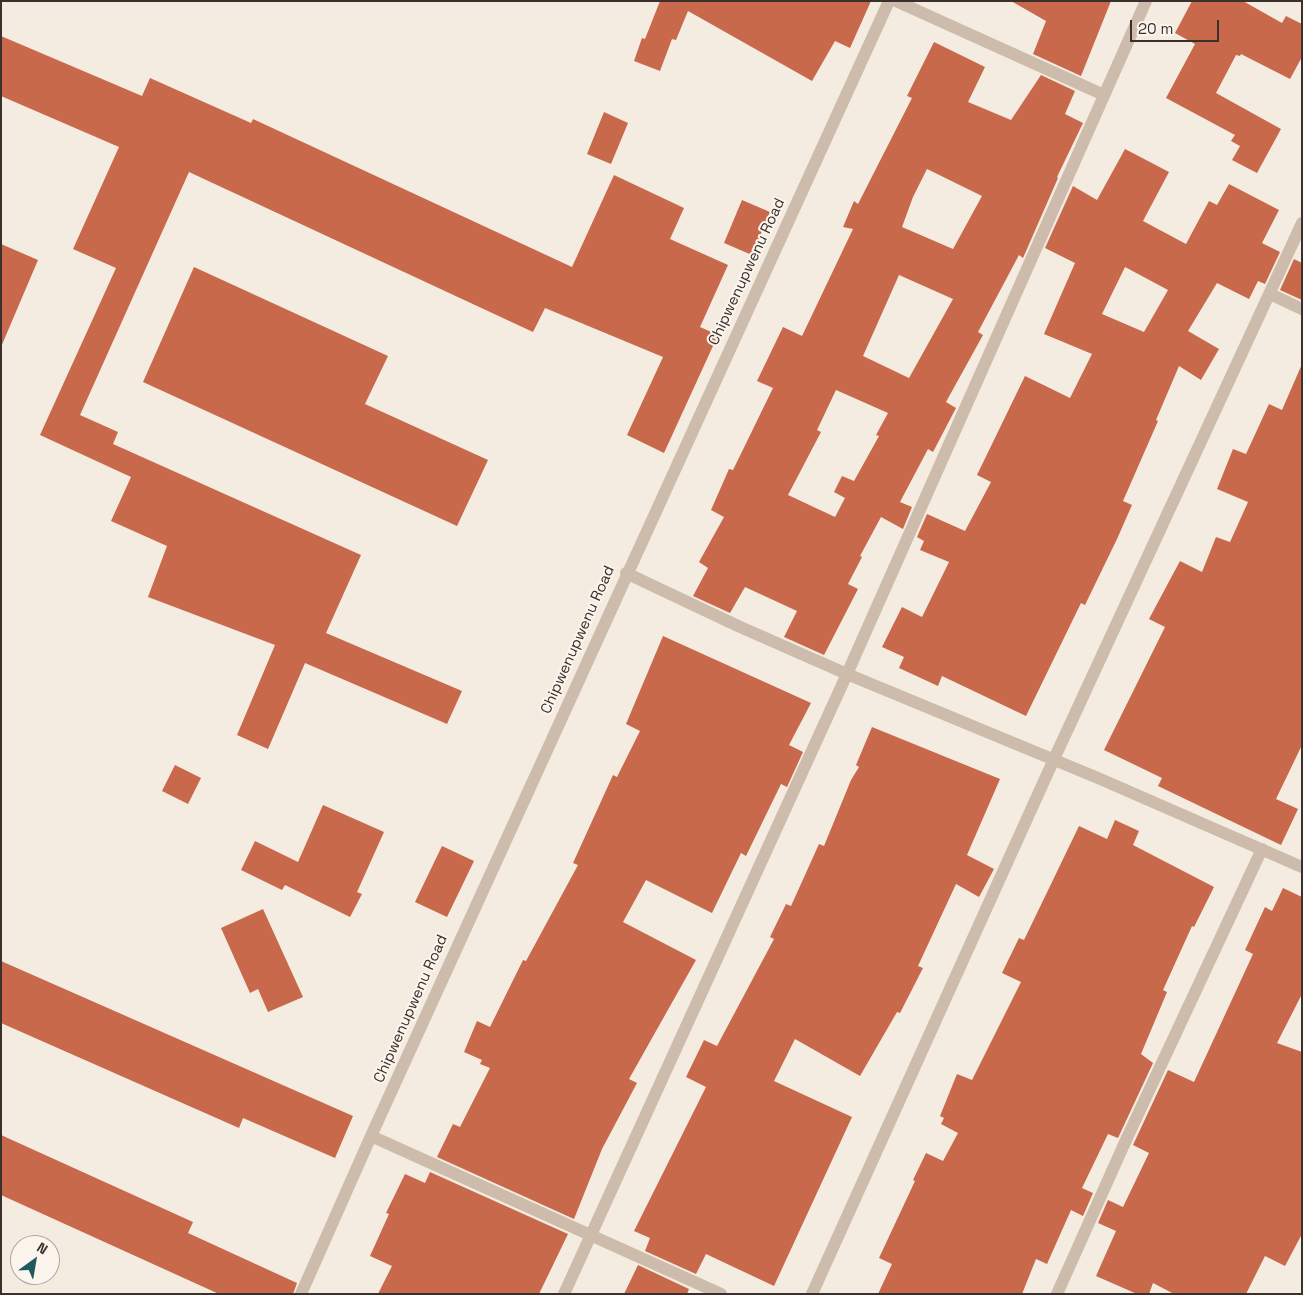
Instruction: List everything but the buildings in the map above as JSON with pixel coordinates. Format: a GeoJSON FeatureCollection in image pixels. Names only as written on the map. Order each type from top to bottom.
{"type":"FeatureCollection","features":[{"type":"Feature","properties":{"kind":"street","name":"Chipwenupwenu Road"},"geometry":{"type":"LineString","coordinates":[[302,1294],[371,1136],[626,573],[889,1]]}},
{"type":"Feature","properties":{"kind":"street"},"geometry":{"type":"LineString","coordinates":[[896,1],[1104,96]]}},
{"type":"Feature","properties":{"kind":"street"},"geometry":{"type":"LineString","coordinates":[[564,1294],[847,674],[1146,1]]}},
{"type":"Feature","properties":{"kind":"street"},"geometry":{"type":"LineString","coordinates":[[812,1294],[1054,760],[1302,223]]}},
{"type":"Feature","properties":{"kind":"street"},"geometry":{"type":"LineString","coordinates":[[1270,294],[1302,309]]}},
{"type":"Feature","properties":{"kind":"street"},"geometry":{"type":"LineString","coordinates":[[626,573],[847,674],[1054,760],[1302,868]]}},
{"type":"Feature","properties":{"kind":"street"},"geometry":{"type":"LineString","coordinates":[[1057,1294],[1130,1131],[1262,849]]}},
{"type":"Feature","properties":{"kind":"street"},"geometry":{"type":"LineString","coordinates":[[371,1136],[721,1294]]}}]}
